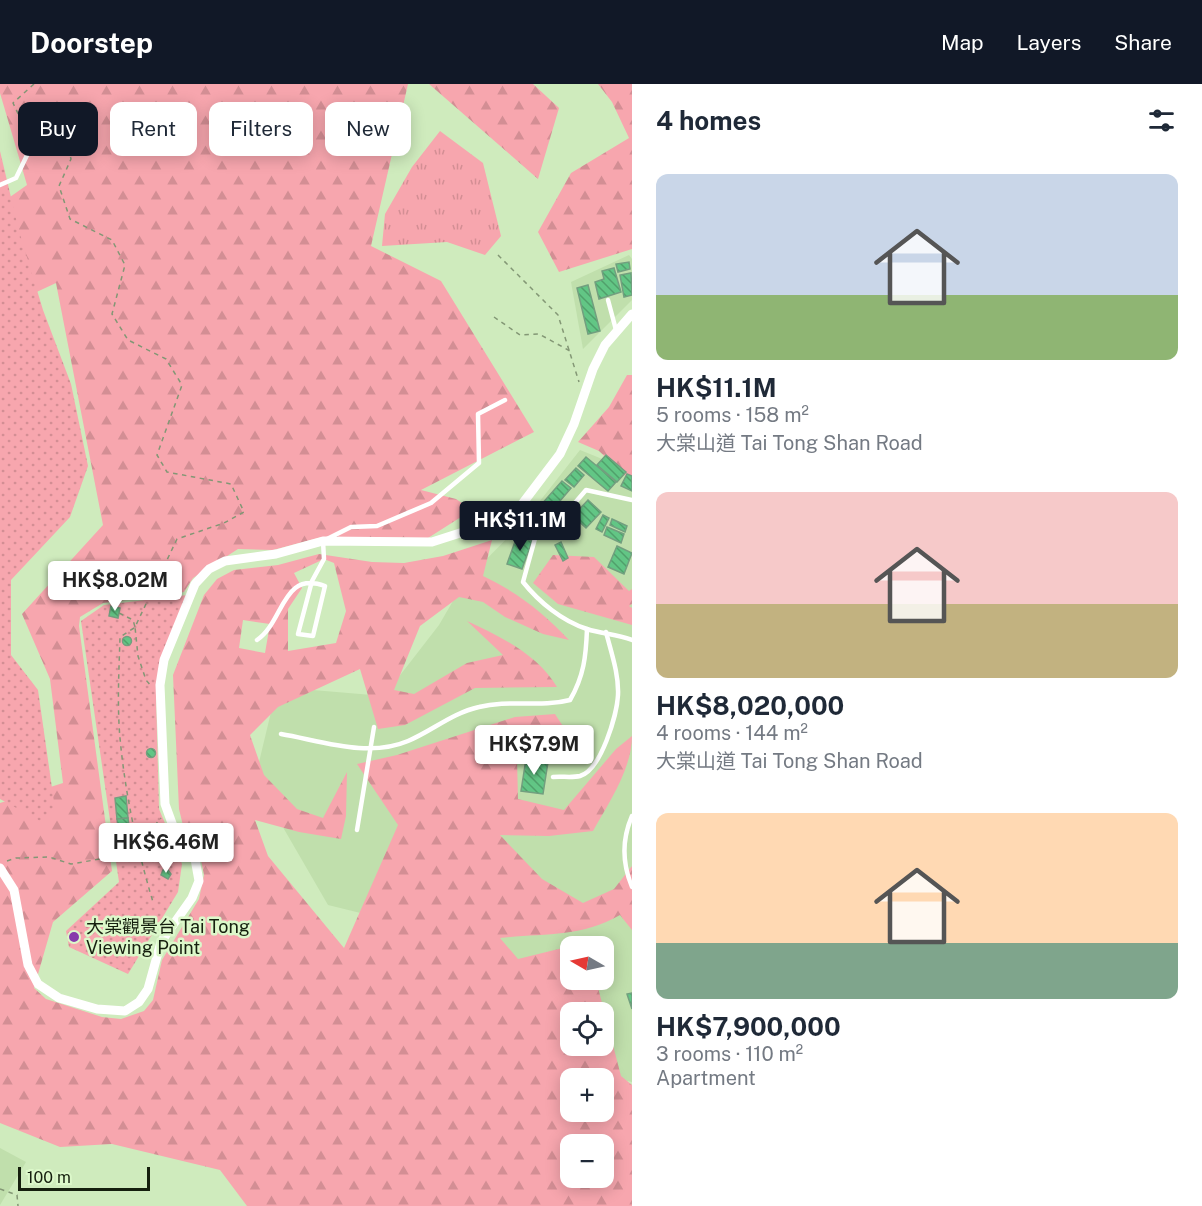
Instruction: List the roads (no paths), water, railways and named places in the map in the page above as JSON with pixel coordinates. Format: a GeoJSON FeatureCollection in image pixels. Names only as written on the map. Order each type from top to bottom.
{"type":"FeatureCollection","features":[{"type":"Feature","properties":{"kind":"street"},"geometry":{"type":"LineString","coordinates":[[0,868],[14,890],[29,969],[38,984],[52,995],[76,1004],[124,1011],[136,1005],[146,993],[161,942],[192,898],[199,881],[195,859],[173,826],[165,804],[161,670],[195,584],[209,569],[225,561],[276,554],[327,541],[432,542],[513,516],[560,454],[584,398],[593,369],[616,330],[631,318]]}},
{"type":"Feature","properties":{"kind":"lane"},"geometry":{"type":"LineString","coordinates":[[0,185],[16,178],[27,156]]}},
{"type":"Feature","properties":{"kind":"lane"},"geometry":{"type":"LineString","coordinates":[[608,300],[616,330]]}},
{"type":"Feature","properties":{"kind":"lane"},"geometry":{"type":"LineString","coordinates":[[257,640],[267,633],[287,596],[303,582],[312,581],[325,586],[313,636],[298,634],[312,581],[324,559],[327,541],[351,527],[377,526],[431,503],[479,463],[477,414],[505,400]]}},
{"type":"Feature","properties":{"kind":"lane"},"geometry":{"type":"LineString","coordinates":[[509,518],[537,535],[550,532],[586,490],[632,501]]}},
{"type":"Feature","properties":{"kind":"lane"},"geometry":{"type":"LineString","coordinates":[[537,535],[523,582],[552,611],[586,629],[632,640]]}},
{"type":"Feature","properties":{"kind":"lane"},"geometry":{"type":"LineString","coordinates":[[281,734],[370,750],[408,741],[441,722],[477,707],[500,703],[555,704],[570,700],[580,682],[586,660],[586,629]]}},
{"type":"Feature","properties":{"kind":"lane"},"geometry":{"type":"LineString","coordinates":[[553,777],[580,776],[591,770],[600,755],[613,722],[618,694],[614,663],[606,632]]}},
{"type":"Feature","properties":{"kind":"lane"},"geometry":{"type":"LineString","coordinates":[[357,830],[374,727]]}},
{"type":"Feature","properties":{"kind":"lane"},"geometry":{"type":"LineString","coordinates":[[632,816],[625,833],[624,853],[632,887]]}},
{"type":"Feature","properties":{"kind":"place","name":"大棠觀景台 Tai Tong Viewing Point"},"geometry":{"type":"Point","coordinates":[74,937]}}]}
